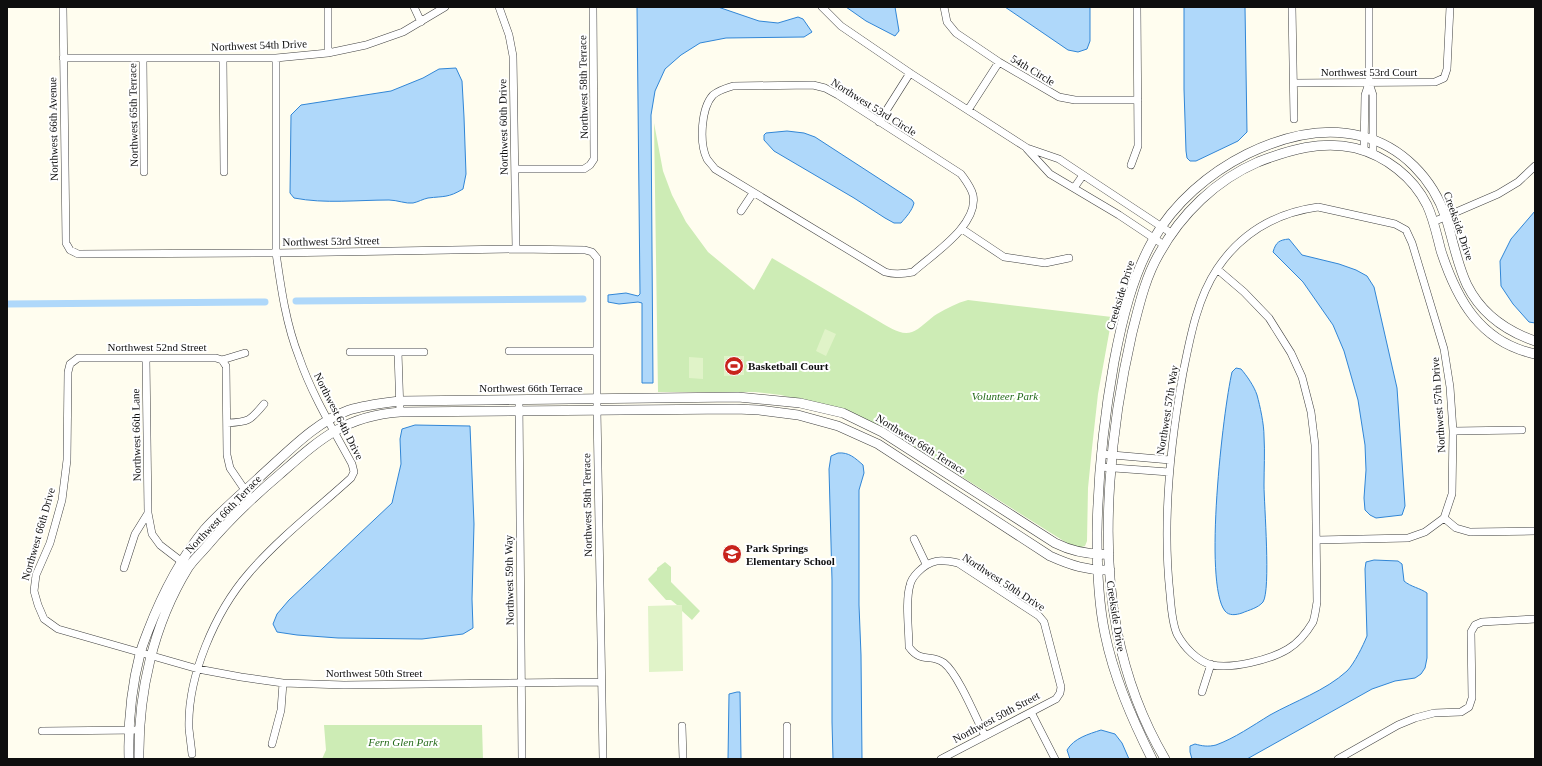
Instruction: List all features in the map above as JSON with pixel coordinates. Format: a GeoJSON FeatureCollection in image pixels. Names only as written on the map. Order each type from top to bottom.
{"type":"FeatureCollection","features":[{"type":"Feature","properties":{"kind":"street","name":"Northwest 66th Avenue"},"geometry":{"type":"LineString","coordinates":[[63,7],[66,243],[70,250]]}},
{"type":"Feature","properties":{"kind":"street"},"geometry":{"type":"LineString","coordinates":[[328,7],[328,53]]}},
{"type":"Feature","properties":{"kind":"street"},"geometry":{"type":"LineString","coordinates":[[414,7],[421,22]]}},
{"type":"Feature","properties":{"kind":"street","name":"Northwest 54th Drive"},"geometry":{"type":"LineString","coordinates":[[63,58],[276,58],[328,53],[366,46],[403,32],[445,7]]}},
{"type":"Feature","properties":{"kind":"street","name":"Northwest 60th Drive"},"geometry":{"type":"LineString","coordinates":[[499,7],[509,35],[513,56],[516,249]]}},
{"type":"Feature","properties":{"kind":"street","name":"Northwest 58th Terrace"},"geometry":{"type":"LineString","coordinates":[[515,169],[584,169],[590,165],[594,159],[593,7]]}},
{"type":"Feature","properties":{"kind":"street"},"geometry":{"type":"LineString","coordinates":[[822,7],[841,26],[910,73],[1027,148],[1059,159],[1171,233]]}},
{"type":"Feature","properties":{"kind":"street","name":"54th Circle"},"geometry":{"type":"LineString","coordinates":[[944,7],[947,22],[956,33],[999,62],[1059,97],[1074,100],[1138,100]]}},
{"type":"Feature","properties":{"kind":"street"},"geometry":{"type":"LineString","coordinates":[[1132,165],[1138,146],[1137,7]]}},
{"type":"Feature","properties":{"kind":"street"},"geometry":{"type":"LineString","coordinates":[[1292,7],[1294,120]]}},
{"type":"Feature","properties":{"kind":"street"},"geometry":{"type":"LineString","coordinates":[[1369,7],[1369,83],[1373,95],[1369,152]]}},
{"type":"Feature","properties":{"kind":"street","name":"Northwest 53rd Court"},"geometry":{"type":"LineString","coordinates":[[1294,83],[1435,82],[1444,78],[1447,69],[1450,7]]}},
{"type":"Feature","properties":{"kind":"street","name":"Northwest 65th Terrace"},"geometry":{"type":"LineString","coordinates":[[143,58],[144,172]]}},
{"type":"Feature","properties":{"kind":"street"},"geometry":{"type":"LineString","coordinates":[[223,58],[224,172]]}},
{"type":"Feature","properties":{"kind":"street","name":"Northwest 64th Drive"},"geometry":{"type":"LineString","coordinates":[[192,754],[189,729],[198,669],[209,638],[226,605],[249,574],[275,547],[351,478],[354,472],[352,464],[314,394],[299,358],[288,321],[276,253],[276,58]]}},
{"type":"Feature","properties":{"kind":"street"},"geometry":{"type":"LineString","coordinates":[[968,110],[999,62]]}},
{"type":"Feature","properties":{"kind":"street"},"geometry":{"type":"LineString","coordinates":[[879,122],[910,73]]}},
{"type":"Feature","properties":{"kind":"street","name":"Northwest 53rd Circle"},"geometry":{"type":"LineString","coordinates":[[812,85],[826,88],[879,122],[961,174],[968,184],[973,196],[973,207],[969,219],[962,229],[913,272],[903,274],[885,272],[715,169],[707,159],[704,147],[704,112],[707,103],[714,94],[733,86],[812,85]]}},
{"type":"Feature","properties":{"kind":"street","name":"Creekside Drive"},"geometry":{"type":"LineString","coordinates":[[1152,759],[1134,722],[1118,680],[1111,658],[1101,612],[1097,570],[1100,467],[1110,385],[1124,316],[1136,277],[1154,238],[1178,206],[1200,185],[1226,166],[1256,150],[1291,137],[1306,134],[1336,132],[1369,138],[1393,150],[1413,165],[1432,188],[1445,216],[1467,285],[1476,300],[1498,323],[1523,337],[1535,341]]}},
{"type":"Feature","properties":{"kind":"street","name":"Creekside Drive"},"geometry":{"type":"LineString","coordinates":[[1166,759],[1147,724],[1131,684],[1123,656],[1113,608],[1109,554],[1109,515],[1113,455],[1123,376],[1136,320],[1147,282],[1164,245],[1171,233],[1200,200],[1220,184],[1249,166],[1289,151],[1326,144],[1341,145],[1369,152],[1395,167],[1414,186],[1428,206],[1451,280],[1467,309],[1487,330],[1500,340],[1513,347],[1535,354]]}},
{"type":"Feature","properties":{"kind":"street"},"geometry":{"type":"LineString","coordinates":[[1027,148],[1050,174],[1164,245]]}},
{"type":"Feature","properties":{"kind":"street"},"geometry":{"type":"LineString","coordinates":[[1433,222],[1498,194],[1518,182],[1535,166]]}},
{"type":"Feature","properties":{"kind":"street"},"geometry":{"type":"LineString","coordinates":[[1074,188],[1083,175]]}},
{"type":"Feature","properties":{"kind":"street"},"geometry":{"type":"LineString","coordinates":[[741,211],[753,193]]}},
{"type":"Feature","properties":{"kind":"street","name":"Northwest 57th Way"},"geometry":{"type":"LineString","coordinates":[[1217,269],[1244,292],[1269,318],[1291,353],[1302,377],[1311,412],[1315,445],[1317,540],[1317,602],[1313,621],[1302,637],[1288,649],[1274,656],[1239,665],[1225,666],[1211,664],[1198,658],[1185,647],[1176,632],[1171,605],[1167,567],[1169,472],[1177,407],[1188,348],[1197,313],[1206,288],[1217,269],[1237,244],[1251,232],[1270,220],[1288,213],[1318,207]]}},
{"type":"Feature","properties":{"kind":"street","name":"Northwest 57th Drive"},"geometry":{"type":"LineString","coordinates":[[1318,207],[1395,224],[1406,230],[1412,243],[1444,349],[1450,387],[1453,431],[1452,494],[1444,518]]}},
{"type":"Feature","properties":{"kind":"street"},"geometry":{"type":"LineString","coordinates":[[962,229],[1004,257],[1045,263],[1068,258]]}},
{"type":"Feature","properties":{"kind":"street","name":"Northwest 53rd Street"},"geometry":{"type":"LineString","coordinates":[[70,250],[78,254],[276,253],[516,249],[585,250],[592,252]]}},
{"type":"Feature","properties":{"kind":"street","name":"Northwest 58th Terrace"},"geometry":{"type":"LineString","coordinates":[[592,252],[597,258],[597,410],[603,759]]}},
{"type":"Feature","properties":{"kind":"street"},"geometry":{"type":"LineString","coordinates":[[509,351],[597,351]]}},
{"type":"Feature","properties":{"kind":"street"},"geometry":{"type":"LineString","coordinates":[[350,352],[424,352]]}},
{"type":"Feature","properties":{"kind":"street"},"geometry":{"type":"LineString","coordinates":[[398,352],[400,412]]}},
{"type":"Feature","properties":{"kind":"street","name":"Northwest 52nd Street"},"geometry":{"type":"LineString","coordinates":[[70,364],[78,358],[216,358],[222,360],[245,353]]}},
{"type":"Feature","properties":{"kind":"street","name":"Northwest 66th Lane"},"geometry":{"type":"LineString","coordinates":[[146,358],[148,513],[152,534],[160,545],[185,564]]}},
{"type":"Feature","properties":{"kind":"street"},"geometry":{"type":"LineString","coordinates":[[222,360],[226,366],[227,455],[230,468],[251,499]]}},
{"type":"Feature","properties":{"kind":"street","name":"Northwest 66th Drive"},"geometry":{"type":"LineString","coordinates":[[70,364],[68,372],[67,460],[63,492],[50,543],[36,575],[34,591],[44,619],[58,629],[150,656]]}},
{"type":"Feature","properties":{"kind":"street"},"geometry":{"type":"LineString","coordinates":[[696,397],[696,410]]}},
{"type":"Feature","properties":{"kind":"street","name":"Northwest 66th Terrace"},"geometry":{"type":"LineString","coordinates":[[129,759],[128,730],[133,686],[140,653],[153,618],[206,529],[245,490],[307,435],[349,410],[399,401],[696,397],[758,398],[800,403],[843,413],[882,432],[1055,543],[1069,550],[1109,554]]}},
{"type":"Feature","properties":{"kind":"street","name":"Northwest 59th Way"},"geometry":{"type":"LineString","coordinates":[[519,400],[522,759]]}},
{"type":"Feature","properties":{"kind":"street"},"geometry":{"type":"LineString","coordinates":[[227,423],[244,422],[253,418],[264,404]]}},
{"type":"Feature","properties":{"kind":"street","name":"Northwest 66th Terrace"},"geometry":{"type":"LineString","coordinates":[[139,759],[138,730],[150,656],[185,564],[251,499],[313,445],[334,431],[360,419],[380,413],[597,410],[759,410],[798,415],[838,426],[878,444],[1050,556],[1085,568],[1110,570]]}},
{"type":"Feature","properties":{"kind":"street"},"geometry":{"type":"LineString","coordinates":[[1453,431],[1522,430]]}},
{"type":"Feature","properties":{"kind":"street"},"geometry":{"type":"LineString","coordinates":[[1101,454],[1170,460]]}},
{"type":"Feature","properties":{"kind":"street"},"geometry":{"type":"LineString","coordinates":[[1100,467],[1169,472]]}},
{"type":"Feature","properties":{"kind":"street"},"geometry":{"type":"LineString","coordinates":[[124,568],[135,534],[148,513]]}},
{"type":"Feature","properties":{"kind":"street"},"geometry":{"type":"LineString","coordinates":[[1317,540],[1408,538],[1424,532],[1444,518],[1456,528],[1470,532],[1535,531]]}},
{"type":"Feature","properties":{"kind":"street"},"geometry":{"type":"LineString","coordinates":[[914,539],[926,564],[910,583],[908,593],[909,647],[913,653],[921,658],[933,658],[943,662],[952,670],[985,736]]}},
{"type":"Feature","properties":{"kind":"street","name":"Northwest 50th Drive"},"geometry":{"type":"LineString","coordinates":[[926,564],[937,561],[958,563],[1039,616],[1044,622],[1061,687],[1060,693]]}},
{"type":"Feature","properties":{"kind":"street"},"geometry":{"type":"LineString","coordinates":[[1338,759],[1398,725],[1415,718],[1434,713],[1461,712],[1468,706],[1472,698],[1471,632],[1475,625],[1482,622],[1535,619]]}},
{"type":"Feature","properties":{"kind":"street","name":"Northwest 50th Street"},"geometry":{"type":"LineString","coordinates":[[150,656],[198,669],[241,677],[283,682],[344,685],[601,682]]}},
{"type":"Feature","properties":{"kind":"street"},"geometry":{"type":"LineString","coordinates":[[1202,692],[1211,664]]}},
{"type":"Feature","properties":{"kind":"street"},"geometry":{"type":"LineString","coordinates":[[272,744],[281,710],[283,682]]}},
{"type":"Feature","properties":{"kind":"street","name":"Northwest 50th Street"},"geometry":{"type":"LineString","coordinates":[[941,759],[1056,699],[1060,693]]}},
{"type":"Feature","properties":{"kind":"street"},"geometry":{"type":"LineString","coordinates":[[1032,712],[1055,759]]}},
{"type":"Feature","properties":{"kind":"street"},"geometry":{"type":"LineString","coordinates":[[682,726],[683,759]]}},
{"type":"Feature","properties":{"kind":"street"},"geometry":{"type":"LineString","coordinates":[[787,726],[787,759]]}},
{"type":"Feature","properties":{"kind":"street"},"geometry":{"type":"LineString","coordinates":[[42,731],[138,730]]}},
{"type":"Feature","properties":{"kind":"green space","name":"Volunteer Park"},"geometry":{"type":"Polygon","coordinates":[[[654,123],[663,171],[672,195],[686,222],[708,252],[754,290],[772,258],[887,326],[904,333],[915,331],[934,316],[956,304],[968,300],[1112,317],[1098,394],[1088,488],[1087,541],[1085,546],[1079,548],[1070,545],[883,427],[851,413],[781,395],[755,392],[658,392],[654,123]]]}},
{"type":"Feature","properties":{"kind":"green space"},"geometry":{"type":"Polygon","coordinates":[[[825,329],[836,334],[826,356],[816,351],[825,329]]]}},
{"type":"Feature","properties":{"kind":"green space","name":"Basketball Court"},"geometry":{"type":"Polygon","coordinates":[[[724,356],[744,356],[744,375],[724,376],[724,356]]]}},
{"type":"Feature","properties":{"kind":"green space"},"geometry":{"type":"Polygon","coordinates":[[[689,357],[703,358],[703,379],[689,378],[689,357]]]}},
{"type":"Feature","properties":{"kind":"green space"},"geometry":{"type":"Polygon","coordinates":[[[665,562],[671,567],[671,582],[700,611],[692,620],[682,611],[682,605],[677,605],[671,600],[666,600],[648,579],[657,570],[657,568],[665,562]]]}},
{"type":"Feature","properties":{"kind":"green space"},"geometry":{"type":"Polygon","coordinates":[[[682,605],[683,671],[649,672],[648,606],[682,605]]]}},
{"type":"Feature","properties":{"kind":"green space","name":"Fern Glen Park"},"geometry":{"type":"Polygon","coordinates":[[[324,725],[482,725],[483,759],[322,759],[326,750],[324,725]]]}},
{"type":"Feature","properties":{"kind":"water"},"geometry":{"type":"Polygon","coordinates":[[[637,7],[718,7],[759,21],[778,23],[798,17],[803,19],[812,32],[804,37],[726,38],[700,43],[681,55],[665,69],[655,91],[651,115],[653,383],[642,383],[642,303],[619,304],[608,302],[608,295],[626,293],[638,296],[640,294],[637,7]]]}},
{"type":"Feature","properties":{"kind":"water"},"geometry":{"type":"Polygon","coordinates":[[[846,7],[895,7],[899,31],[895,36],[866,21],[846,7]]]}},
{"type":"Feature","properties":{"kind":"water"},"geometry":{"type":"Polygon","coordinates":[[[1005,7],[1090,7],[1090,41],[1087,49],[1078,52],[1068,50],[1005,7]]]}},
{"type":"Feature","properties":{"kind":"water"},"geometry":{"type":"Polygon","coordinates":[[[1184,7],[1245,7],[1247,132],[1238,141],[1196,161],[1190,161],[1187,158],[1186,151],[1184,7]]]}},
{"type":"Feature","properties":{"kind":"water"},"geometry":{"type":"Polygon","coordinates":[[[456,68],[462,81],[466,174],[463,189],[450,195],[428,198],[415,203],[389,200],[317,201],[294,198],[290,193],[291,115],[301,105],[391,91],[423,78],[439,69],[456,68]]]}},
{"type":"Feature","properties":{"kind":"water"},"geometry":{"type":"Polygon","coordinates":[[[787,131],[804,133],[815,137],[912,200],[914,203],[910,211],[901,223],[894,223],[774,151],[764,140],[764,135],[766,133],[787,131]]]}},
{"type":"Feature","properties":{"kind":"water"},"geometry":{"type":"Polygon","coordinates":[[[1535,211],[1535,323],[1529,322],[1513,304],[1501,286],[1500,261],[1511,239],[1535,211]]]}},
{"type":"Feature","properties":{"kind":"water"},"geometry":{"type":"Polygon","coordinates":[[[1289,239],[1302,255],[1339,264],[1356,270],[1367,276],[1374,287],[1397,388],[1405,506],[1402,515],[1376,518],[1365,510],[1365,445],[1358,400],[1344,351],[1333,325],[1303,282],[1273,252],[1278,242],[1289,239]]]}},
{"type":"Feature","properties":{"kind":"water"},"geometry":{"type":"Polygon","coordinates":[[[1236,368],[1241,369],[1254,388],[1263,421],[1267,581],[1263,602],[1259,606],[1240,614],[1233,615],[1228,614],[1225,611],[1219,594],[1216,567],[1215,533],[1224,422],[1232,372],[1236,368]]]}},
{"type":"Feature","properties":{"kind":"water"},"geometry":{"type":"Polygon","coordinates":[[[415,425],[470,426],[474,524],[472,599],[473,628],[463,634],[422,639],[338,638],[277,632],[273,624],[277,614],[289,600],[392,503],[401,464],[400,439],[402,429],[415,425]]]}},
{"type":"Feature","properties":{"kind":"water"},"geometry":{"type":"Polygon","coordinates":[[[838,453],[845,453],[854,458],[863,465],[864,473],[859,490],[859,605],[862,759],[833,759],[832,580],[829,469],[831,456],[838,453]]]}},
{"type":"Feature","properties":{"kind":"water"},"geometry":{"type":"Polygon","coordinates":[[[1374,560],[1398,561],[1402,564],[1404,581],[1427,593],[1427,658],[1425,668],[1421,674],[1415,678],[1395,681],[1372,689],[1247,759],[1192,759],[1190,746],[1195,744],[1213,746],[1230,739],[1270,715],[1320,690],[1350,668],[1361,650],[1367,636],[1365,569],[1366,562],[1374,560]]]}},
{"type":"Feature","properties":{"kind":"water"},"geometry":{"type":"Polygon","coordinates":[[[740,692],[741,759],[728,759],[729,694],[740,692]]]}},
{"type":"Feature","properties":{"kind":"water"},"geometry":{"type":"Polygon","coordinates":[[[1101,730],[1115,734],[1122,743],[1129,759],[1070,759],[1067,750],[1074,742],[1082,737],[1101,730]]]}},
{"type":"Feature","properties":{"kind":"waterway"},"geometry":{"type":"LineString","coordinates":[[296,301],[583,299]]}},
{"type":"Feature","properties":{"kind":"waterway"},"geometry":{"type":"LineString","coordinates":[[7,304],[265,302]]}},
{"type":"Feature","properties":{"kind":"place","name":"Basketball Court"},"geometry":{"type":"Point","coordinates":[734,366]}},
{"type":"Feature","properties":{"kind":"place","name":"Park Springs Elementary School"},"geometry":{"type":"Point","coordinates":[732,554]}}]}
